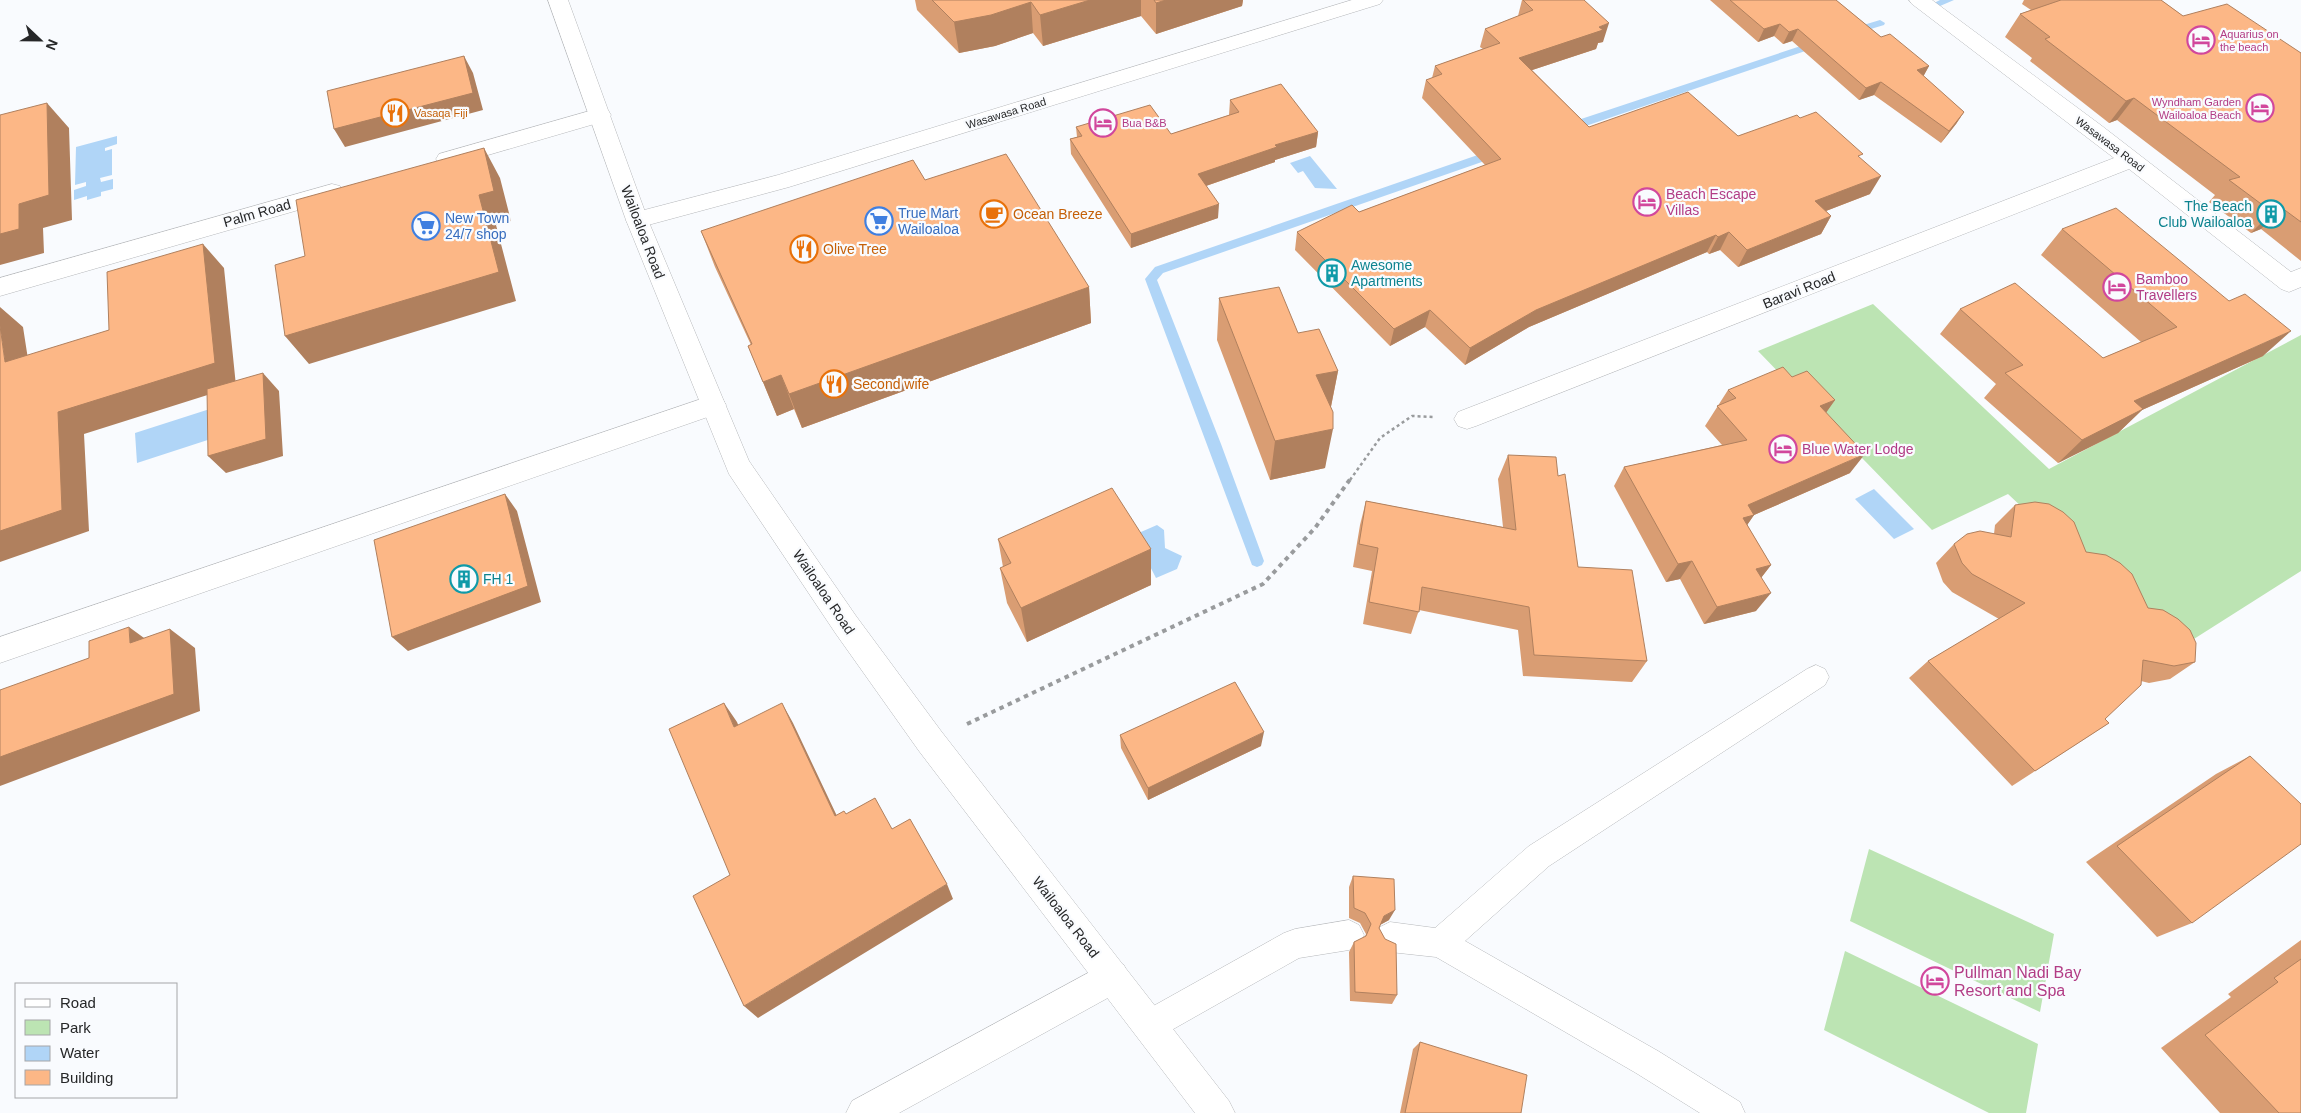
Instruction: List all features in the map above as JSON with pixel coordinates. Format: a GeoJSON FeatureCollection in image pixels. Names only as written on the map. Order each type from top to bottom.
{"type":"FeatureCollection","features":[{"type":"Feature","properties":{"kind":"street","name":"Wailoaloa Road"},"geometry":{"type":"LineString","coordinates":[[558,0],[637,220],[738,466],[846,625],[930,742],[1217,1113]]}},
{"type":"Feature","properties":{"kind":"street","name":"Wasawasa Road"},"geometry":{"type":"LineString","coordinates":[[637,220],[790,180],[1373,0]]}},
{"type":"Feature","properties":{"kind":"street","name":"Wasawasa Road"},"geometry":{"type":"LineString","coordinates":[[1919,0],[2131,160],[2289,283],[2301,277]]}},
{"type":"Feature","properties":{"kind":"street"},"geometry":{"type":"LineString","coordinates":[[428,164],[600,115]]}},
{"type":"Feature","properties":{"kind":"street","name":"Baravi Road"},"geometry":{"type":"LineString","coordinates":[[1467,419],[2131,160]]}},
{"type":"Feature","properties":{"kind":"street","name":"Palm Road"},"geometry":{"type":"LineString","coordinates":[[0,287],[352,186]]}},
{"type":"Feature","properties":{"kind":"street"},"geometry":{"type":"LineString","coordinates":[[0,650],[713,405]]}},
{"type":"Feature","properties":{"kind":"street"},"geometry":{"type":"LineString","coordinates":[[864,1113],[1112,977]]}},
{"type":"Feature","properties":{"kind":"lane"},"geometry":{"type":"LineString","coordinates":[[1440,943],[1539,856],[1816,677]]}},
{"type":"Feature","properties":{"kind":"lane"},"geometry":{"type":"LineString","coordinates":[[1150,1025],[1294,944],[1349,935]]}},
{"type":"Feature","properties":{"kind":"lane"},"geometry":{"type":"LineString","coordinates":[[1390,937],[1440,943],[1647,1062],[1729,1113]]}},
{"type":"Feature","properties":{"kind":"path"},"geometry":{"type":"LineString","coordinates":[[930,742],[1263,584],[1315,528],[1380,438],[1412,416],[1467,419]]}},
{"type":"Feature","properties":{"kind":"green space"},"geometry":{"type":"Polygon","coordinates":[[[1873,304],[2049,469],[2301,335],[2301,571],[2175,651],[2008,494],[1932,530],[1758,351],[1873,304]]]}},
{"type":"Feature","properties":{"kind":"green space"},"geometry":{"type":"Polygon","coordinates":[[[1869,849],[2054,934],[2040,1012],[1850,921],[1869,849]]]}},
{"type":"Feature","properties":{"kind":"green space"},"geometry":{"type":"Polygon","coordinates":[[[1845,951],[2038,1044],[2026,1113],[1989,1113],[1824,1030],[1845,951]]]}},
{"type":"Feature","properties":{"kind":"water"},"geometry":{"type":"Polygon","coordinates":[[[117,136],[117,144],[105,148],[105,151],[112,149],[112,175],[100,178],[101,182],[113,179],[113,189],[101,192],[101,196],[87,200],[87,196],[74,200],[74,190],[86,186],[86,182],[75,185],[76,147],[117,136]]]}},
{"type":"Feature","properties":{"kind":"water"},"geometry":{"type":"Polygon","coordinates":[[[1310,156],[1337,189],[1315,188],[1303,171],[1298,173],[1290,163],[1310,156]]]}},
{"type":"Feature","properties":{"kind":"water"},"geometry":{"type":"Polygon","coordinates":[[[216,407],[220,436],[137,463],[135,433],[216,407]]]}},
{"type":"Feature","properties":{"kind":"water"},"geometry":{"type":"Polygon","coordinates":[[[1874,489],[1914,529],[1894,539],[1855,499],[1874,489]]]}},
{"type":"Feature","properties":{"kind":"water"},"geometry":{"type":"Polygon","coordinates":[[[1157,525],[1164,530],[1165,548],[1182,556],[1177,569],[1156,578],[1134,535],[1157,525]]]}},
{"type":"Feature","properties":{"kind":"building"},"geometry":{"type":"Polygon","coordinates":[[[932,0],[1090,0],[1040,15],[1031,2],[991,15],[954,22],[932,0]]]}},
{"type":"Feature","properties":{"kind":"building"},"geometry":{"type":"Polygon","coordinates":[[[1154,0],[1166,0],[1156,3],[1154,0]]]}},
{"type":"Feature","properties":{"kind":"building"},"geometry":{"type":"Polygon","coordinates":[[[1523,0],[1584,0],[1609,23],[1599,27],[1603,30],[1519,58],[1589,127],[1688,92],[1738,136],[1797,115],[1800,118],[1816,112],[1863,154],[1858,156],[1881,176],[1815,201],[1831,216],[1747,250],[1729,232],[1718,237],[1716,235],[1536,310],[1470,348],[1430,310],[1394,329],[1297,232],[1352,205],[1359,212],[1501,159],[1426,80],[1442,74],[1435,66],[1500,43],[1485,29],[1533,10],[1523,0]]]}},
{"type":"Feature","properties":{"kind":"building"},"geometry":{"type":"Polygon","coordinates":[[[1730,0],[1836,0],[1881,37],[1890,34],[1929,66],[1917,70],[1964,112],[1949,131],[1881,82],[1866,88],[1798,29],[1789,32],[1780,24],[1764,29],[1730,0]]]}},
{"type":"Feature","properties":{"kind":"building"},"geometry":{"type":"Polygon","coordinates":[[[2061,0],[2161,0],[2183,16],[2227,4],[2301,53],[2301,222],[2282,208],[2272,212],[2229,180],[2240,177],[2134,98],[2126,101],[2045,39],[2050,37],[2020,14],[2061,0]]]}},
{"type":"Feature","properties":{"kind":"building"},"geometry":{"type":"Polygon","coordinates":[[[464,56],[473,93],[334,129],[327,91],[464,56]]]}},
{"type":"Feature","properties":{"kind":"building"},"geometry":{"type":"Polygon","coordinates":[[[1281,84],[1318,132],[1275,145],[1277,147],[1198,174],[1219,204],[1131,234],[1070,139],[1082,136],[1076,127],[1150,105],[1171,134],[1239,112],[1230,100],[1281,84]]]}},
{"type":"Feature","properties":{"kind":"building"},"geometry":{"type":"Polygon","coordinates":[[[47,103],[49,195],[19,204],[19,229],[0,234],[0,115],[47,103]]]}},
{"type":"Feature","properties":{"kind":"building"},"geometry":{"type":"Polygon","coordinates":[[[484,148],[494,191],[479,195],[499,272],[285,336],[275,265],[305,256],[296,200],[484,148]]]}},
{"type":"Feature","properties":{"kind":"building"},"geometry":{"type":"Polygon","coordinates":[[[1006,154],[1089,287],[789,394],[781,375],[763,382],[748,346],[752,344],[701,231],[913,160],[925,180],[1006,154]]]}},
{"type":"Feature","properties":{"kind":"building"},"geometry":{"type":"Polygon","coordinates":[[[2116,208],[2229,301],[2245,294],[2291,331],[2134,401],[2143,409],[2082,440],[2005,373],[2023,365],[1960,309],[2015,283],[2103,358],[2177,327],[2062,229],[2116,208]]]}},
{"type":"Feature","properties":{"kind":"building"},"geometry":{"type":"Polygon","coordinates":[[[203,244],[215,363],[58,412],[62,510],[0,531],[0,326],[5,362],[109,330],[107,272],[203,244]]]}},
{"type":"Feature","properties":{"kind":"building"},"geometry":{"type":"Polygon","coordinates":[[[1279,287],[1298,333],[1319,329],[1338,371],[1316,375],[1333,412],[1333,429],[1275,441],[1219,298],[1279,287]]]}},
{"type":"Feature","properties":{"kind":"building"},"geometry":{"type":"Polygon","coordinates":[[[1783,367],[1792,377],[1807,371],[1835,400],[1820,406],[1865,454],[1748,505],[1754,515],[1743,518],[1771,565],[1756,569],[1771,593],[1717,607],[1692,561],[1678,564],[1624,467],[1747,440],[1717,406],[1736,398],[1728,390],[1783,367]]]}},
{"type":"Feature","properties":{"kind":"building"},"geometry":{"type":"Polygon","coordinates":[[[263,373],[266,439],[208,456],[207,389],[263,373]]]}},
{"type":"Feature","properties":{"kind":"building"},"geometry":{"type":"Polygon","coordinates":[[[1508,455],[1556,457],[1558,476],[1565,474],[1578,567],[1632,570],[1647,661],[1534,655],[1529,607],[1422,587],[1419,612],[1369,602],[1378,548],[1359,544],[1366,501],[1516,530],[1508,455]]]}},
{"type":"Feature","properties":{"kind":"building"},"geometry":{"type":"Polygon","coordinates":[[[1112,488],[1151,549],[1021,608],[1000,568],[1011,563],[998,539],[1112,488]]]}},
{"type":"Feature","properties":{"kind":"building","name":"FH 1"},"geometry":{"type":"Polygon","coordinates":[[[505,494],[528,586],[392,637],[374,540],[505,494]]]}},
{"type":"Feature","properties":{"kind":"building"},"geometry":{"type":"Polygon","coordinates":[[[2035,502],[2049,504],[2063,512],[2074,522],[2086,552],[2106,555],[2120,563],[2132,574],[2148,608],[2163,610],[2178,619],[2190,630],[2196,643],[2195,662],[2174,666],[2143,660],[2141,685],[2105,719],[2109,723],[2035,771],[1928,661],[2025,603],[1972,574],[1962,563],[1954,544],[1967,534],[1980,531],[2011,537],[2015,505],[2035,502]]]}},
{"type":"Feature","properties":{"kind":"building"},"geometry":{"type":"Polygon","coordinates":[[[129,627],[130,643],[170,629],[174,694],[0,757],[0,690],[89,658],[89,641],[129,627]]]}},
{"type":"Feature","properties":{"kind":"building"},"geometry":{"type":"Polygon","coordinates":[[[1235,682],[1264,732],[1148,788],[1120,735],[1235,682]]]}},
{"type":"Feature","properties":{"kind":"building"},"geometry":{"type":"Polygon","coordinates":[[[724,703],[734,727],[782,703],[835,816],[844,811],[846,814],[875,798],[892,829],[910,819],[947,884],[744,1006],[693,896],[730,875],[669,729],[724,703]]]}},
{"type":"Feature","properties":{"kind":"building"},"geometry":{"type":"Polygon","coordinates":[[[2250,756],[2301,804],[2301,844],[2192,923],[2117,846],[2250,756]]]}},
{"type":"Feature","properties":{"kind":"building"},"geometry":{"type":"Polygon","coordinates":[[[1353,876],[1394,879],[1395,910],[1384,916],[1379,928],[1385,939],[1396,944],[1397,995],[1355,992],[1354,942],[1366,936],[1371,924],[1365,913],[1354,908],[1353,876]]]}},
{"type":"Feature","properties":{"kind":"building"},"geometry":{"type":"Polygon","coordinates":[[[2301,959],[2301,1113],[2279,1113],[2205,1035],[2278,982],[2274,978],[2301,959]]]}},
{"type":"Feature","properties":{"kind":"building"},"geometry":{"type":"Polygon","coordinates":[[[1420,1042],[1527,1075],[1521,1113],[1405,1113],[1420,1042]]]}},
{"type":"Feature","properties":{"kind":"waterway"},"geometry":{"type":"LineString","coordinates":[[1933,6],[1949,0]]}},
{"type":"Feature","properties":{"kind":"waterway"},"geometry":{"type":"LineString","coordinates":[[1851,32],[1880,23]]}},
{"type":"Feature","properties":{"kind":"waterway"},"geometry":{"type":"LineString","coordinates":[[1567,128],[1819,43]]}},
{"type":"Feature","properties":{"kind":"waterway"},"geometry":{"type":"LineString","coordinates":[[1257,561],[1215,444],[1151,279],[1159,270],[1495,153]]}},
{"type":"Feature","properties":{"kind":"place","name":"Aquarius on the beach"},"geometry":{"type":"Point","coordinates":[2201,40]}},
{"type":"Feature","properties":{"kind":"place","name":"Wyndham Garden Wailoaloa Beach"},"geometry":{"type":"Point","coordinates":[2260,108]}},
{"type":"Feature","properties":{"kind":"place","name":"Vasaqa Fiji"},"geometry":{"type":"Point","coordinates":[395,113]}},
{"type":"Feature","properties":{"kind":"place","name":"Bua B&B"},"geometry":{"type":"Point","coordinates":[1103,123]}},
{"type":"Feature","properties":{"kind":"place","name":"Beach Escape Villas"},"geometry":{"type":"Point","coordinates":[1647,202]}},
{"type":"Feature","properties":{"kind":"place","name":"Ocean Breeze"},"geometry":{"type":"Point","coordinates":[994,214]}},
{"type":"Feature","properties":{"kind":"place","name":"The Beach Club Wailoaloa"},"geometry":{"type":"Point","coordinates":[2271,214]}},
{"type":"Feature","properties":{"kind":"place","name":"True Mart Wailoaloa"},"geometry":{"type":"Point","coordinates":[879,221]}},
{"type":"Feature","properties":{"kind":"place","name":"New Town 24/7 shop"},"geometry":{"type":"Point","coordinates":[426,226]}},
{"type":"Feature","properties":{"kind":"place","name":"Olive Tree"},"geometry":{"type":"Point","coordinates":[804,249]}},
{"type":"Feature","properties":{"kind":"place","name":"Awesome Apartments"},"geometry":{"type":"Point","coordinates":[1332,273]}},
{"type":"Feature","properties":{"kind":"place","name":"Bamboo Travellers"},"geometry":{"type":"Point","coordinates":[2117,287]}},
{"type":"Feature","properties":{"kind":"place","name":"Second wife"},"geometry":{"type":"Point","coordinates":[834,384]}},
{"type":"Feature","properties":{"kind":"place","name":"Blue Water Lodge"},"geometry":{"type":"Point","coordinates":[1783,449]}},
{"type":"Feature","properties":{"kind":"place","name":"FH 1"},"geometry":{"type":"Point","coordinates":[464,579]}},
{"type":"Feature","properties":{"kind":"place","name":"Pullman Nadi Bay Resort and Spa"},"geometry":{"type":"Point","coordinates":[1935,981]}}]}
